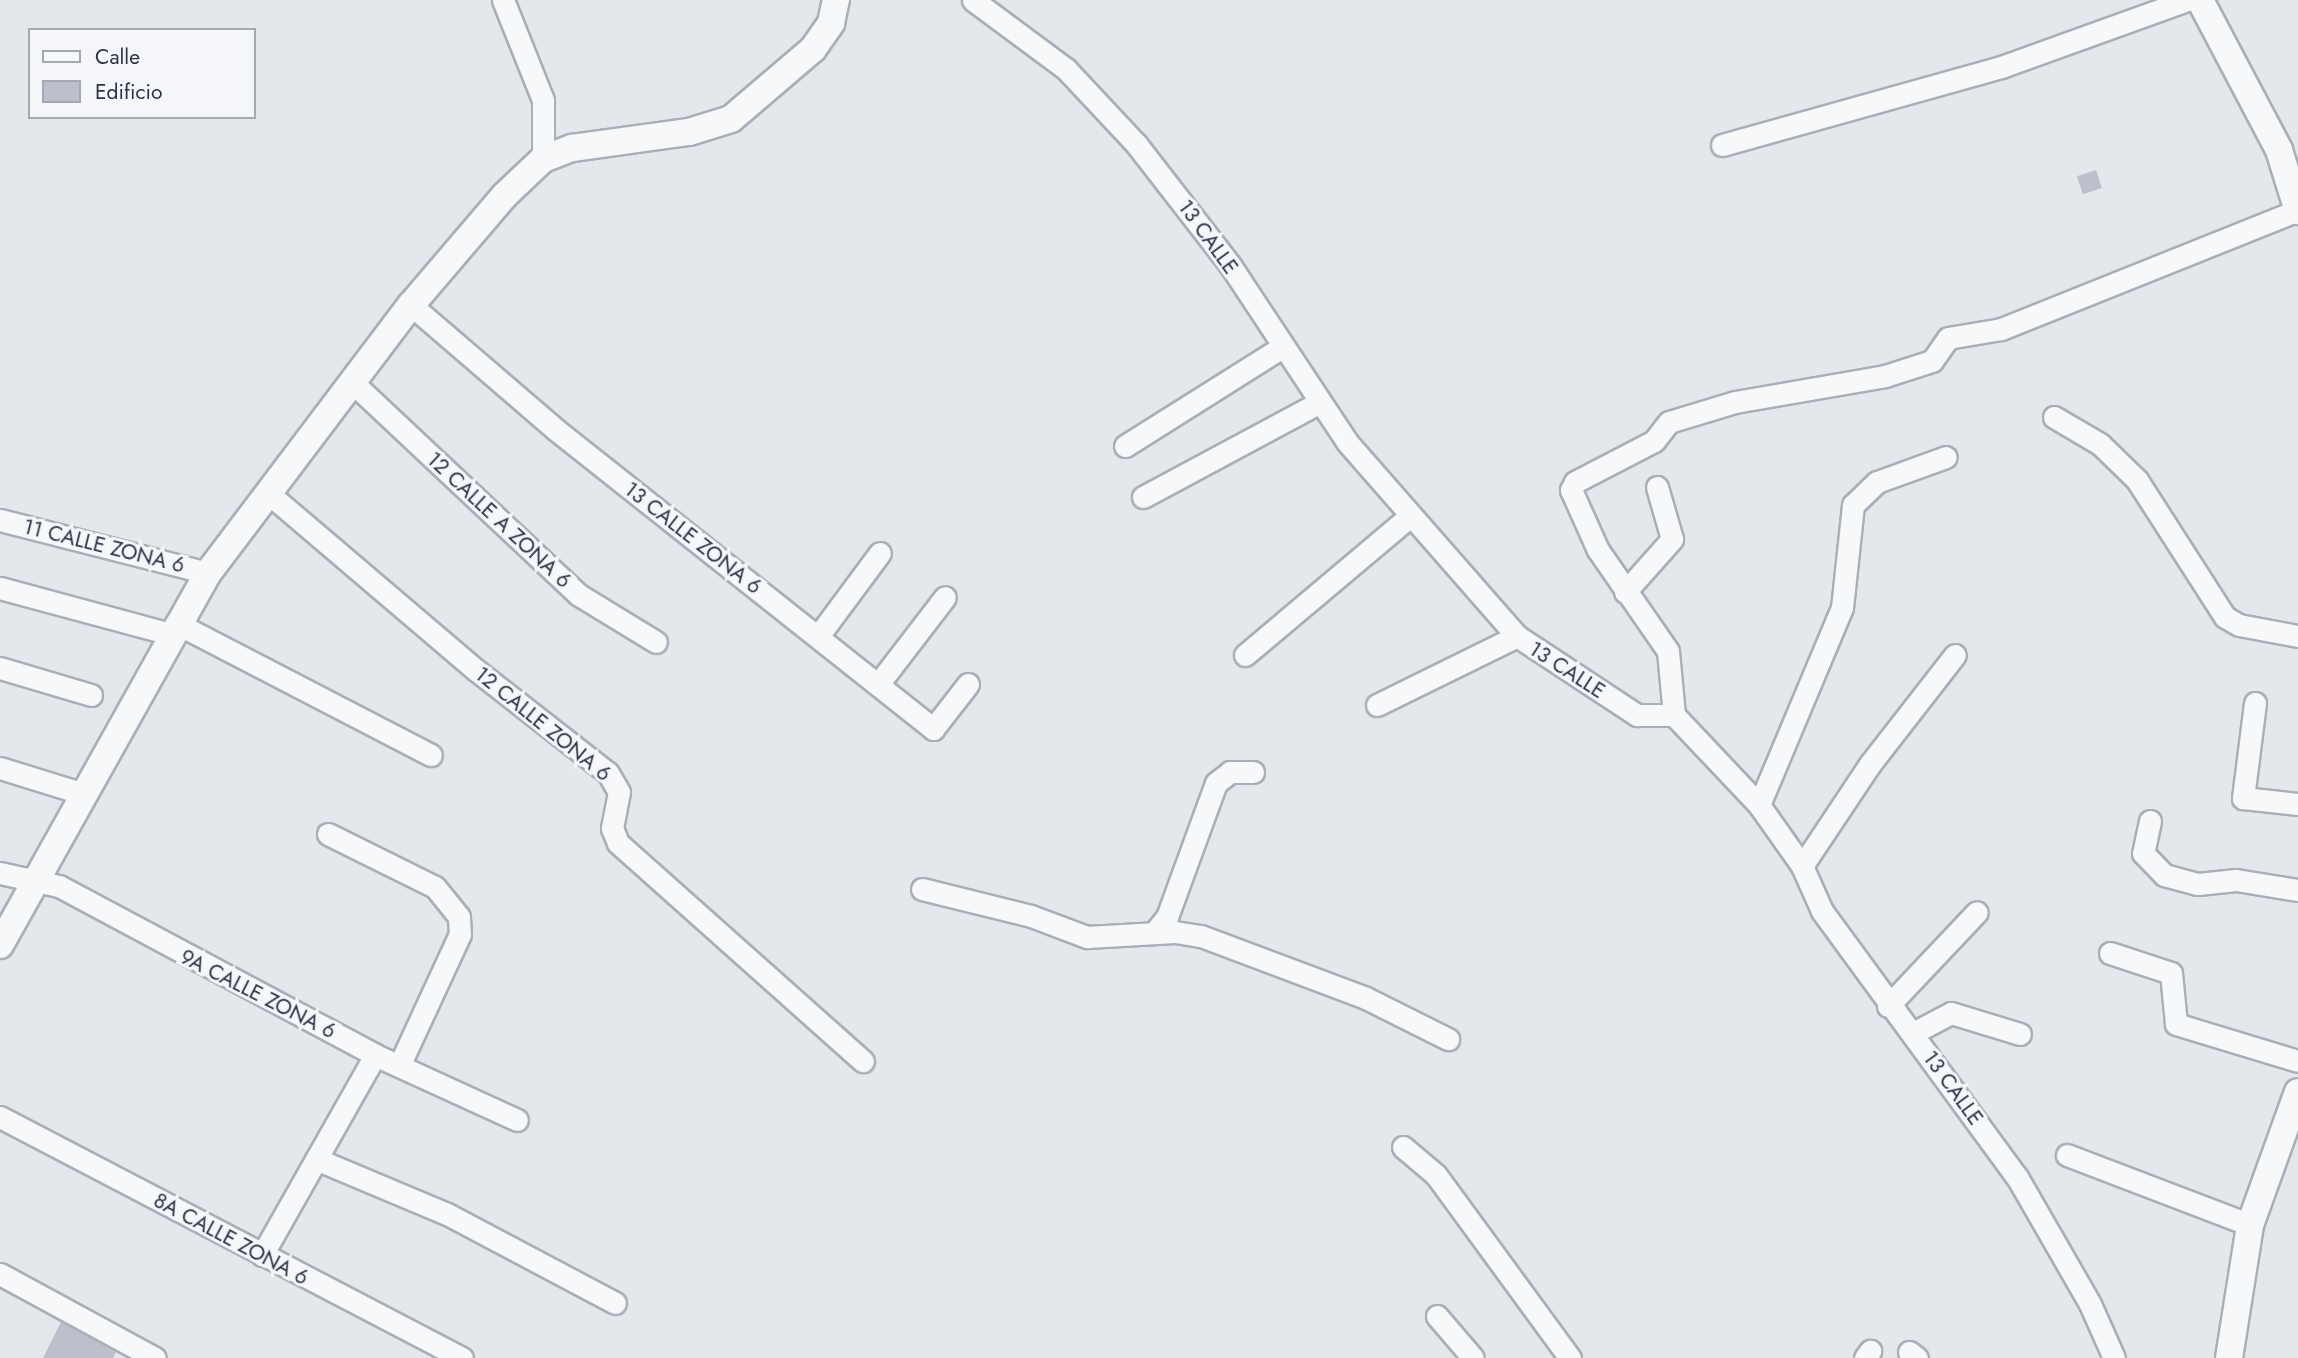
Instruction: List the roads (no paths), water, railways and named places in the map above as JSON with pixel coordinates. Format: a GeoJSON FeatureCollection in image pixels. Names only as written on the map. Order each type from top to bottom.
{"type":"FeatureCollection","features":[{"type":"Feature","properties":{"kind":"street"},"geometry":{"type":"LineString","coordinates":[[503,0],[543,100],[543,159]]}},
{"type":"Feature","properties":{"kind":"street"},"geometry":{"type":"LineString","coordinates":[[0,945],[36,884],[173,629],[208,573],[411,305],[504,196],[543,159],[572,148],[689,132],[731,119],[813,49],[831,23],[836,0]]}},
{"type":"Feature","properties":{"kind":"street","name":"13 CALLE"},"geometry":{"type":"LineString","coordinates":[[973,0],[1023,34],[1097,100],[1191,212],[1318,402],[1410,516],[1517,636],[1637,715],[1674,715],[1759,805],[1802,866],[1822,911],[1888,1006],[1913,1033],[2017,1177],[2090,1304],[2114,1358]]}},
{"type":"Feature","properties":{"kind":"street"},"geometry":{"type":"LineString","coordinates":[[1722,145],[2001,67],[2187,0]]}},
{"type":"Feature","properties":{"kind":"street"},"geometry":{"type":"LineString","coordinates":[[1674,715],[1668,651],[1625,592],[1592,539],[1572,486],[1654,441],[1664,424],[1735,402],[1885,376],[1932,361],[1948,338],[2001,329],[2298,211],[2279,150],[2200,0]]}},
{"type":"Feature","properties":{"kind":"street","name":"13 CALLE ZONA 6"},"geometry":{"type":"LineString","coordinates":[[411,305],[555,429],[879,683],[933,729],[968,684]]}},
{"type":"Feature","properties":{"kind":"street"},"geometry":{"type":"LineString","coordinates":[[1125,446],[1282,347]]}},
{"type":"Feature","properties":{"kind":"street","name":"12 CALLE A ZONA 6"},"geometry":{"type":"LineString","coordinates":[[352,382],[579,595],[656,642]]}},
{"type":"Feature","properties":{"kind":"street"},"geometry":{"type":"LineString","coordinates":[[1143,497],[1318,402]]}},
{"type":"Feature","properties":{"kind":"street"},"geometry":{"type":"LineString","coordinates":[[2053,417],[2087,434],[2137,480],[2225,617],[2239,625],[2298,636]]}},
{"type":"Feature","properties":{"kind":"street"},"geometry":{"type":"LineString","coordinates":[[1759,805],[1842,608],[1853,505],[1877,482],[1946,457]]}},
{"type":"Feature","properties":{"kind":"street"},"geometry":{"type":"LineString","coordinates":[[1625,592],[1672,538],[1657,487]]}},
{"type":"Feature","properties":{"kind":"street","name":"12 CALLE ZONA 6"},"geometry":{"type":"LineString","coordinates":[[268,492],[476,670],[608,773],[619,792],[612,828],[618,843],[863,1061]]}},
{"type":"Feature","properties":{"kind":"street"},"geometry":{"type":"LineString","coordinates":[[1245,655],[1410,516]]}},
{"type":"Feature","properties":{"kind":"street","name":"11 CALLE ZONA 6"},"geometry":{"type":"LineString","coordinates":[[0,520],[208,573]]}},
{"type":"Feature","properties":{"kind":"street"},"geometry":{"type":"LineString","coordinates":[[818,635],[880,553]]}},
{"type":"Feature","properties":{"kind":"street"},"geometry":{"type":"LineString","coordinates":[[0,588],[173,629],[431,755]]}},
{"type":"Feature","properties":{"kind":"street"},"geometry":{"type":"LineString","coordinates":[[879,683],[945,597]]}},
{"type":"Feature","properties":{"kind":"street"},"geometry":{"type":"LineString","coordinates":[[1377,705],[1517,636]]}},
{"type":"Feature","properties":{"kind":"street"},"geometry":{"type":"LineString","coordinates":[[1802,866],[1870,764],[1955,656]]}},
{"type":"Feature","properties":{"kind":"street"},"geometry":{"type":"LineString","coordinates":[[0,668],[91,695]]}},
{"type":"Feature","properties":{"kind":"street"},"geometry":{"type":"LineString","coordinates":[[2255,703],[2244,798],[2298,804]]}},
{"type":"Feature","properties":{"kind":"street"},"geometry":{"type":"LineString","coordinates":[[0,768],[84,794]]}},
{"type":"Feature","properties":{"kind":"street"},"geometry":{"type":"LineString","coordinates":[[1154,933],[1167,917],[1216,783],[1230,772],[1253,772]]}},
{"type":"Feature","properties":{"kind":"street"},"geometry":{"type":"LineString","coordinates":[[2150,821],[2143,853],[2164,875],[2199,884],[2236,880],[2298,890]]}},
{"type":"Feature","properties":{"kind":"street"},"geometry":{"type":"LineString","coordinates":[[328,834],[435,887],[459,917],[460,934],[399,1066]]}},
{"type":"Feature","properties":{"kind":"street","name":"9A CALLE ZONA 6"},"geometry":{"type":"LineString","coordinates":[[0,873],[36,884],[59,886],[375,1055],[517,1120]]}},
{"type":"Feature","properties":{"kind":"street"},"geometry":{"type":"LineString","coordinates":[[922,889],[1031,916],[1087,937],[1154,933],[1201,936],[1366,998],[1448,1039]]}},
{"type":"Feature","properties":{"kind":"street"},"geometry":{"type":"LineString","coordinates":[[1888,1006],[1977,912]]}},
{"type":"Feature","properties":{"kind":"street"},"geometry":{"type":"LineString","coordinates":[[2110,953],[2171,973],[2176,1024],[2298,1061]]}},
{"type":"Feature","properties":{"kind":"street"},"geometry":{"type":"LineString","coordinates":[[1913,1033],[1951,1013],[2020,1034]]}},
{"type":"Feature","properties":{"kind":"street"},"geometry":{"type":"LineString","coordinates":[[262,1255],[375,1055]]}},
{"type":"Feature","properties":{"kind":"street"},"geometry":{"type":"LineString","coordinates":[[2229,1358],[2250,1225],[2288,1138],[2298,1092]]}},
{"type":"Feature","properties":{"kind":"street","name":"8A CALLE ZONA 6"},"geometry":{"type":"LineString","coordinates":[[0,1117],[462,1358]]}},
{"type":"Feature","properties":{"kind":"street"},"geometry":{"type":"LineString","coordinates":[[1403,1147],[1436,1175],[1570,1358]]}},
{"type":"Feature","properties":{"kind":"street"},"geometry":{"type":"LineString","coordinates":[[2067,1155],[2250,1225]]}},
{"type":"Feature","properties":{"kind":"street"},"geometry":{"type":"LineString","coordinates":[[316,1159],[447,1214],[615,1303]]}},
{"type":"Feature","properties":{"kind":"street"},"geometry":{"type":"LineString","coordinates":[[0,1274],[155,1358]]}},
{"type":"Feature","properties":{"kind":"street"},"geometry":{"type":"LineString","coordinates":[[1437,1316],[1473,1358]]}}]}
